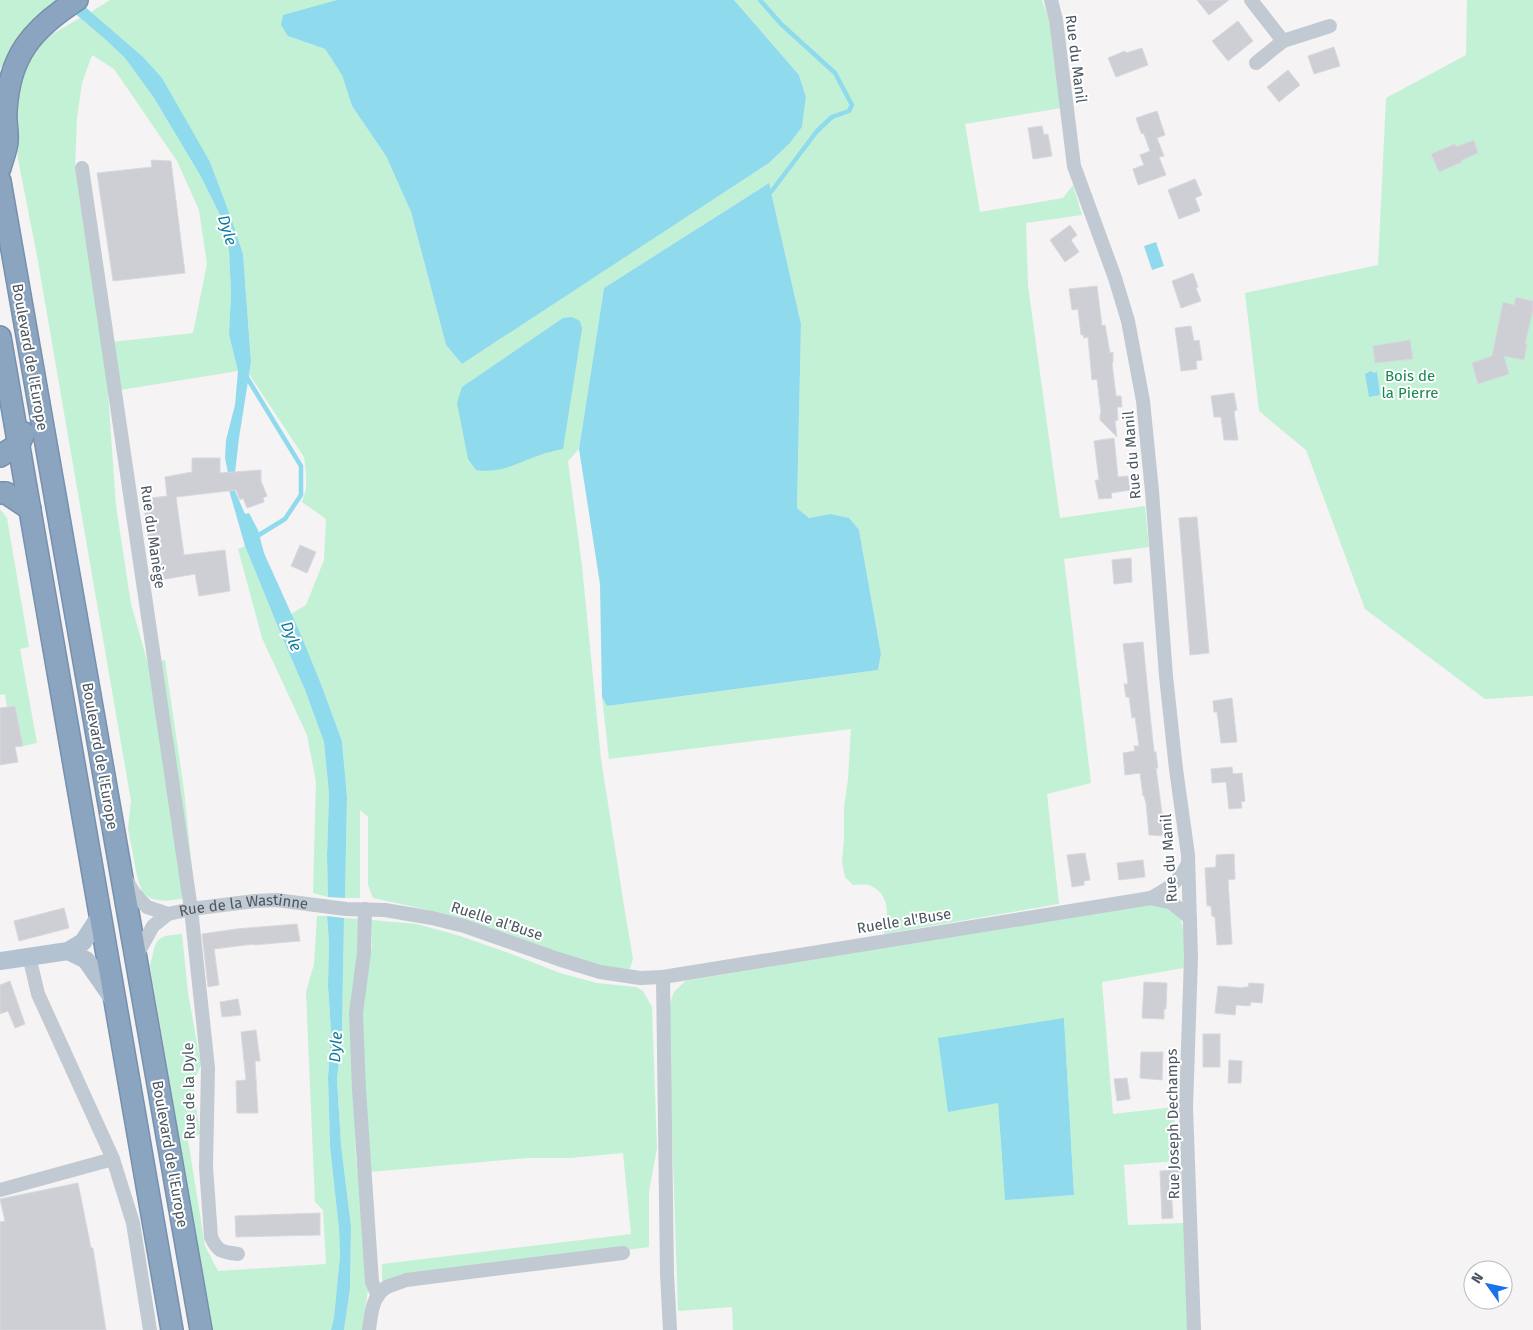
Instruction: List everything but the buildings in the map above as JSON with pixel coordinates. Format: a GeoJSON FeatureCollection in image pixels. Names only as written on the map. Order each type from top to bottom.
{"type":"FeatureCollection","features":[{"type":"Feature","properties":{"kind":"highway"},"geometry":{"type":"LineString","coordinates":[[0,168],[7,142],[6,112],[8,90],[14,67],[23,48],[55,14],[77,0]]}},
{"type":"Feature","properties":{"kind":"highway","name":"Boulevard de l'Europe"},"geometry":{"type":"LineString","coordinates":[[0,181],[201,1330]]}},
{"type":"Feature","properties":{"kind":"highway"},"geometry":{"type":"LineString","coordinates":[[0,456],[19,444],[26,429],[16,329],[14,266]]}},
{"type":"Feature","properties":{"kind":"highway","name":"Boulevard de l'Europe"},"geometry":{"type":"LineString","coordinates":[[0,337],[172,1330]]}},
{"type":"Feature","properties":{"kind":"highway"},"geometry":{"type":"LineString","coordinates":[[0,492],[6,493],[30,509]]}},
{"type":"Feature","properties":{"kind":"main road"},"geometry":{"type":"LineString","coordinates":[[0,961],[68,951],[83,942],[100,916]]}},
{"type":"Feature","properties":{"kind":"main road"},"geometry":{"type":"LineString","coordinates":[[68,951],[86,960],[115,1003]]}},
{"type":"Feature","properties":{"kind":"street","name":"Rue du Manil"},"geometry":{"type":"LineString","coordinates":[[1051,0],[1056,20],[1074,166],[1116,278],[1128,321],[1143,401],[1166,676],[1189,862],[1190,918]]}},
{"type":"Feature","properties":{"kind":"street"},"geometry":{"type":"LineString","coordinates":[[1251,0],[1283,40]]}},
{"type":"Feature","properties":{"kind":"street"},"geometry":{"type":"LineString","coordinates":[[1256,63],[1283,40],[1330,26]]}},
{"type":"Feature","properties":{"kind":"street","name":"Rue du Manège"},"geometry":{"type":"LineString","coordinates":[[82,168],[191,910]]}},
{"type":"Feature","properties":{"kind":"street","name":"Ruelle al'Buse"},"geometry":{"type":"LineString","coordinates":[[319,906],[408,913],[464,926],[600,972],[640,978],[663,977],[1151,898],[1173,885],[1184,872],[1189,862]]}},
{"type":"Feature","properties":{"kind":"street","name":"Rue de la Wastinne"},"geometry":{"type":"LineString","coordinates":[[119,869],[134,892],[147,907],[168,914]]}},
{"type":"Feature","properties":{"kind":"street","name":"Ruelle al'Buse"},"geometry":{"type":"LineString","coordinates":[[1151,898],[1172,904],[1190,918]]}},
{"type":"Feature","properties":{"kind":"street","name":"Rue de la Wastinne"},"geometry":{"type":"LineString","coordinates":[[136,957],[152,926],[168,914],[255,900],[276,900],[319,906]]}},
{"type":"Feature","properties":{"kind":"street"},"geometry":{"type":"LineString","coordinates":[[365,909],[364,953],[356,1013],[358,1079],[372,1282],[378,1296]]}},
{"type":"Feature","properties":{"kind":"street","name":"Rue de la Dyle"},"geometry":{"type":"LineString","coordinates":[[191,910],[208,1068],[206,1167],[211,1237],[216,1247],[223,1252],[238,1254]]}},
{"type":"Feature","properties":{"kind":"street","name":"Rue Joseph Dechamps"},"geometry":{"type":"LineString","coordinates":[[1190,918],[1191,958],[1186,1107],[1194,1330]]}},
{"type":"Feature","properties":{"kind":"street"},"geometry":{"type":"LineString","coordinates":[[30,956],[38,994],[113,1159],[133,1223],[150,1330]]}},
{"type":"Feature","properties":{"kind":"street"},"geometry":{"type":"LineString","coordinates":[[663,977],[667,1274],[670,1330]]}},
{"type":"Feature","properties":{"kind":"street"},"geometry":{"type":"LineString","coordinates":[[0,1190],[113,1159]]}},
{"type":"Feature","properties":{"kind":"street"},"geometry":{"type":"LineString","coordinates":[[369,1330],[372,1307],[378,1296],[386,1288],[406,1280],[624,1253]]}},
{"type":"Feature","properties":{"kind":"green space"},"geometry":{"type":"Polygon","coordinates":[[[0,0],[59,0],[12,50],[0,69],[0,0]]]}},
{"type":"Feature","properties":{"kind":"green space"},"geometry":{"type":"Polygon","coordinates":[[[110,0],[337,0],[329,3],[288,36],[325,49],[342,75],[352,106],[386,156],[411,212],[446,345],[462,364],[769,163],[790,143],[802,127],[806,97],[799,75],[734,0],[1042,0],[1049,20],[1061,108],[965,124],[980,212],[1063,198],[1073,185],[1082,215],[1026,223],[1028,286],[1060,518],[1145,506],[1149,547],[1064,559],[1091,783],[1047,794],[1059,904],[884,934],[887,913],[884,899],[876,889],[869,885],[853,885],[845,877],[842,862],[844,808],[851,729],[609,759],[602,697],[607,706],[878,670],[881,654],[859,530],[830,514],[809,518],[797,508],[801,324],[769,183],[604,288],[579,449],[568,461],[582,566],[601,759],[633,959],[630,969],[601,967],[462,920],[428,910],[373,898],[368,885],[368,817],[360,810],[360,898],[345,898],[347,797],[342,741],[321,684],[291,614],[306,605],[324,560],[326,519],[302,502],[306,489],[304,457],[249,374],[251,362],[243,254],[210,162],[91,12],[110,0]]]}},
{"type":"Feature","properties":{"kind":"green space","name":"Bois de la Pierre"},"geometry":{"type":"Polygon","coordinates":[[[1467,0],[1533,0],[1533,696],[1485,699],[1365,609],[1306,450],[1259,411],[1245,293],[1378,265],[1386,98],[1466,55],[1467,0]]]}},
{"type":"Feature","properties":{"kind":"green space"},"geometry":{"type":"Polygon","coordinates":[[[80,18],[125,58],[154,98],[200,175],[223,221],[229,251],[231,293],[229,335],[238,371],[108,392],[116,506],[131,604],[148,664],[165,660],[184,790],[195,897],[165,901],[152,899],[142,892],[128,828],[131,801],[37,256],[18,159],[15,102],[21,76],[34,50],[49,36],[80,18]],[[92,55],[82,83],[77,118],[75,168],[102,343],[193,333],[207,264],[199,210],[177,161],[114,69],[92,55]]]}},
{"type":"Feature","properties":{"kind":"green space"},"geometry":{"type":"Polygon","coordinates":[[[0,509],[7,518],[29,647],[20,649],[37,743],[23,746],[15,706],[7,707],[5,694],[0,695],[0,509]]]}},
{"type":"Feature","properties":{"kind":"green space"},"geometry":{"type":"Polygon","coordinates":[[[245,546],[305,690],[324,742],[329,794],[328,897],[313,893],[316,782],[307,735],[262,638],[238,549],[245,546]]]}},
{"type":"Feature","properties":{"kind":"green space"},"geometry":{"type":"Polygon","coordinates":[[[1156,902],[1168,906],[1175,911],[1182,925],[1184,934],[1184,968],[1102,982],[1113,1114],[1174,1107],[1177,1161],[1124,1165],[1128,1225],[1184,1223],[1189,1330],[733,1330],[732,1307],[678,1311],[668,1008],[674,992],[685,981],[1156,902]],[[1064,1018],[998,1103],[1005,1199],[1074,1195],[1064,1018]]]}},
{"type":"Feature","properties":{"kind":"green space"},"geometry":{"type":"Polygon","coordinates":[[[317,916],[327,916],[329,943],[328,986],[331,1031],[328,1078],[330,1147],[340,1256],[331,1330],[212,1330],[150,966],[155,945],[157,941],[165,936],[182,934],[188,993],[201,1065],[193,1083],[200,1134],[188,1140],[205,1246],[218,1271],[326,1264],[323,1210],[315,1202],[306,992],[314,964],[317,916]]]}},
{"type":"Feature","properties":{"kind":"green space"},"geometry":{"type":"Polygon","coordinates":[[[344,918],[361,919],[353,1072],[356,1158],[366,1236],[368,1290],[362,1330],[344,1330],[350,1289],[351,1226],[341,1145],[337,1079],[342,1032],[344,918]]]}},
{"type":"Feature","properties":{"kind":"green space"},"geometry":{"type":"Polygon","coordinates":[[[371,920],[417,924],[460,936],[560,973],[597,983],[636,987],[643,991],[652,1007],[657,1148],[649,1192],[649,1247],[382,1282],[382,1264],[631,1234],[623,1153],[570,1158],[527,1158],[370,1172],[360,1022],[364,973],[372,947],[371,920]]]}},
{"type":"Feature","properties":{"kind":"water","name":"Dyle"},"geometry":{"type":"Polygon","coordinates":[[[59,0],[77,0],[143,57],[162,78],[210,162],[243,254],[251,362],[239,438],[235,491],[245,514],[249,513],[258,530],[264,553],[300,633],[342,741],[347,797],[345,898],[328,897],[329,794],[324,742],[305,690],[245,546],[229,490],[225,458],[226,440],[235,405],[238,371],[229,335],[231,293],[229,251],[223,221],[200,175],[154,98],[125,58],[59,0]]]}},
{"type":"Feature","properties":{"kind":"water"},"geometry":{"type":"Polygon","coordinates":[[[337,0],[734,0],[799,75],[806,97],[802,127],[790,143],[769,163],[462,364],[446,345],[411,212],[386,156],[352,106],[342,75],[325,49],[288,36],[281,25],[283,15],[337,0]]]}},
{"type":"Feature","properties":{"kind":"water"},"geometry":{"type":"Polygon","coordinates":[[[769,183],[801,324],[797,508],[809,518],[830,514],[849,518],[859,530],[881,654],[878,670],[607,706],[602,697],[600,584],[579,449],[604,288],[769,183]]]}},
{"type":"Feature","properties":{"kind":"water"},"geometry":{"type":"Polygon","coordinates":[[[1156,242],[1164,266],[1152,270],[1144,246],[1156,242]]]}},
{"type":"Feature","properties":{"kind":"water"},"geometry":{"type":"Polygon","coordinates":[[[572,317],[580,321],[582,329],[563,449],[501,469],[476,470],[468,459],[457,403],[462,387],[563,318],[572,317]]]}},
{"type":"Feature","properties":{"kind":"water"},"geometry":{"type":"Polygon","coordinates":[[[1371,371],[1377,372],[1380,395],[1369,397],[1365,374],[1371,371]]]}},
{"type":"Feature","properties":{"kind":"water","name":"Dyle"},"geometry":{"type":"Polygon","coordinates":[[[327,916],[344,918],[342,1032],[337,1079],[341,1145],[351,1226],[350,1289],[344,1330],[331,1330],[340,1256],[330,1147],[328,1078],[331,1031],[327,916]]]}},
{"type":"Feature","properties":{"kind":"water"},"geometry":{"type":"Polygon","coordinates":[[[1064,1018],[1074,1195],[1005,1200],[998,1103],[948,1112],[938,1038],[1064,1018]]]}},
{"type":"Feature","properties":{"kind":"waterway"},"geometry":{"type":"LineString","coordinates":[[760,0],[781,24],[835,73],[852,105],[849,111],[832,117],[817,131],[771,192]]}},
{"type":"Feature","properties":{"kind":"waterway"},"geometry":{"type":"LineString","coordinates":[[246,376],[301,466],[301,495],[285,519],[254,538]]}}]}
